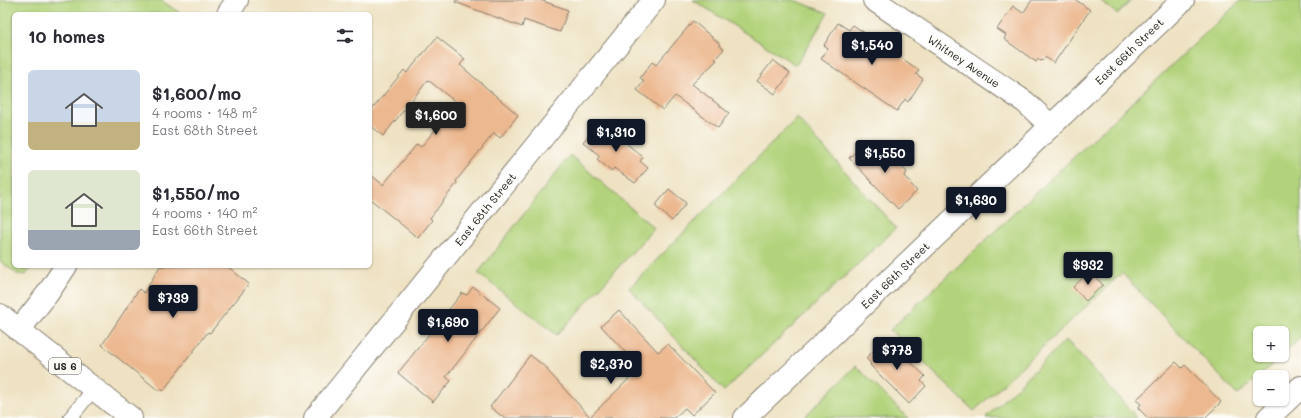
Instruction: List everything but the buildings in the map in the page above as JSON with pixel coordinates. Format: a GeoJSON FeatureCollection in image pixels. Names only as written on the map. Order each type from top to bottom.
{"type":"FeatureCollection","features":[{"type":"Feature","properties":{"kind":"street"},"geometry":{"type":"LineString","coordinates":[[229,12],[237,0]]}},
{"type":"Feature","properties":{"kind":"street","name":"East 68th Street"},"geometry":{"type":"LineString","coordinates":[[315,418],[654,0]]}},
{"type":"Feature","properties":{"kind":"street","name":"Whitney Avenue"},"geometry":{"type":"LineString","coordinates":[[874,0],[1025,102],[1051,126]]}},
{"type":"Feature","properties":{"kind":"street","name":"East 66th Street"},"geometry":{"type":"LineString","coordinates":[[745,418],[1183,0]]}},
{"type":"Feature","properties":{"kind":"street"},"geometry":{"type":"LineString","coordinates":[[19,330],[48,293],[65,268]]}},
{"type":"Feature","properties":{"kind":"street","name":"US 6"},"geometry":{"type":"LineString","coordinates":[[0,315],[131,418]]}},
{"type":"Feature","properties":{"kind":"street"},"geometry":{"type":"LineString","coordinates":[[1268,418],[1301,387]]}},
{"type":"Feature","properties":{"kind":"lane"},"geometry":{"type":"LineString","coordinates":[[70,418],[94,389]]}},
{"type":"Feature","properties":{"kind":"green space"},"geometry":{"type":"Polygon","coordinates":[[[0,0],[160,0],[179,12],[12,12],[12,268],[31,268],[26,275],[17,274],[0,261],[0,0]]]}},
{"type":"Feature","properties":{"kind":"green space"},"geometry":{"type":"Polygon","coordinates":[[[693,0],[794,0],[828,13],[796,65],[693,0]]]}},
{"type":"Feature","properties":{"kind":"green space"},"geometry":{"type":"Polygon","coordinates":[[[1100,0],[1132,0],[1117,14],[1100,0]]]}},
{"type":"Feature","properties":{"kind":"green space"},"geometry":{"type":"Polygon","coordinates":[[[1241,0],[1301,0],[1301,337],[1289,348],[1289,326],[1253,326],[1253,362],[1274,362],[1266,370],[1253,370],[1253,381],[1238,395],[1122,273],[974,411],[890,330],[1241,0]]]}},
{"type":"Feature","properties":{"kind":"green space"},"geometry":{"type":"Polygon","coordinates":[[[797,118],[896,228],[724,391],[629,288],[797,118]]]}},
{"type":"Feature","properties":{"kind":"green space"},"geometry":{"type":"Polygon","coordinates":[[[570,155],[654,228],[557,335],[478,273],[570,155]]]}},
{"type":"Feature","properties":{"kind":"green space"},"geometry":{"type":"Polygon","coordinates":[[[1066,340],[1137,418],[985,418],[1066,340]]]}},
{"type":"Feature","properties":{"kind":"green space"},"geometry":{"type":"Polygon","coordinates":[[[856,366],[908,418],[803,418],[856,366]]]}}]}
